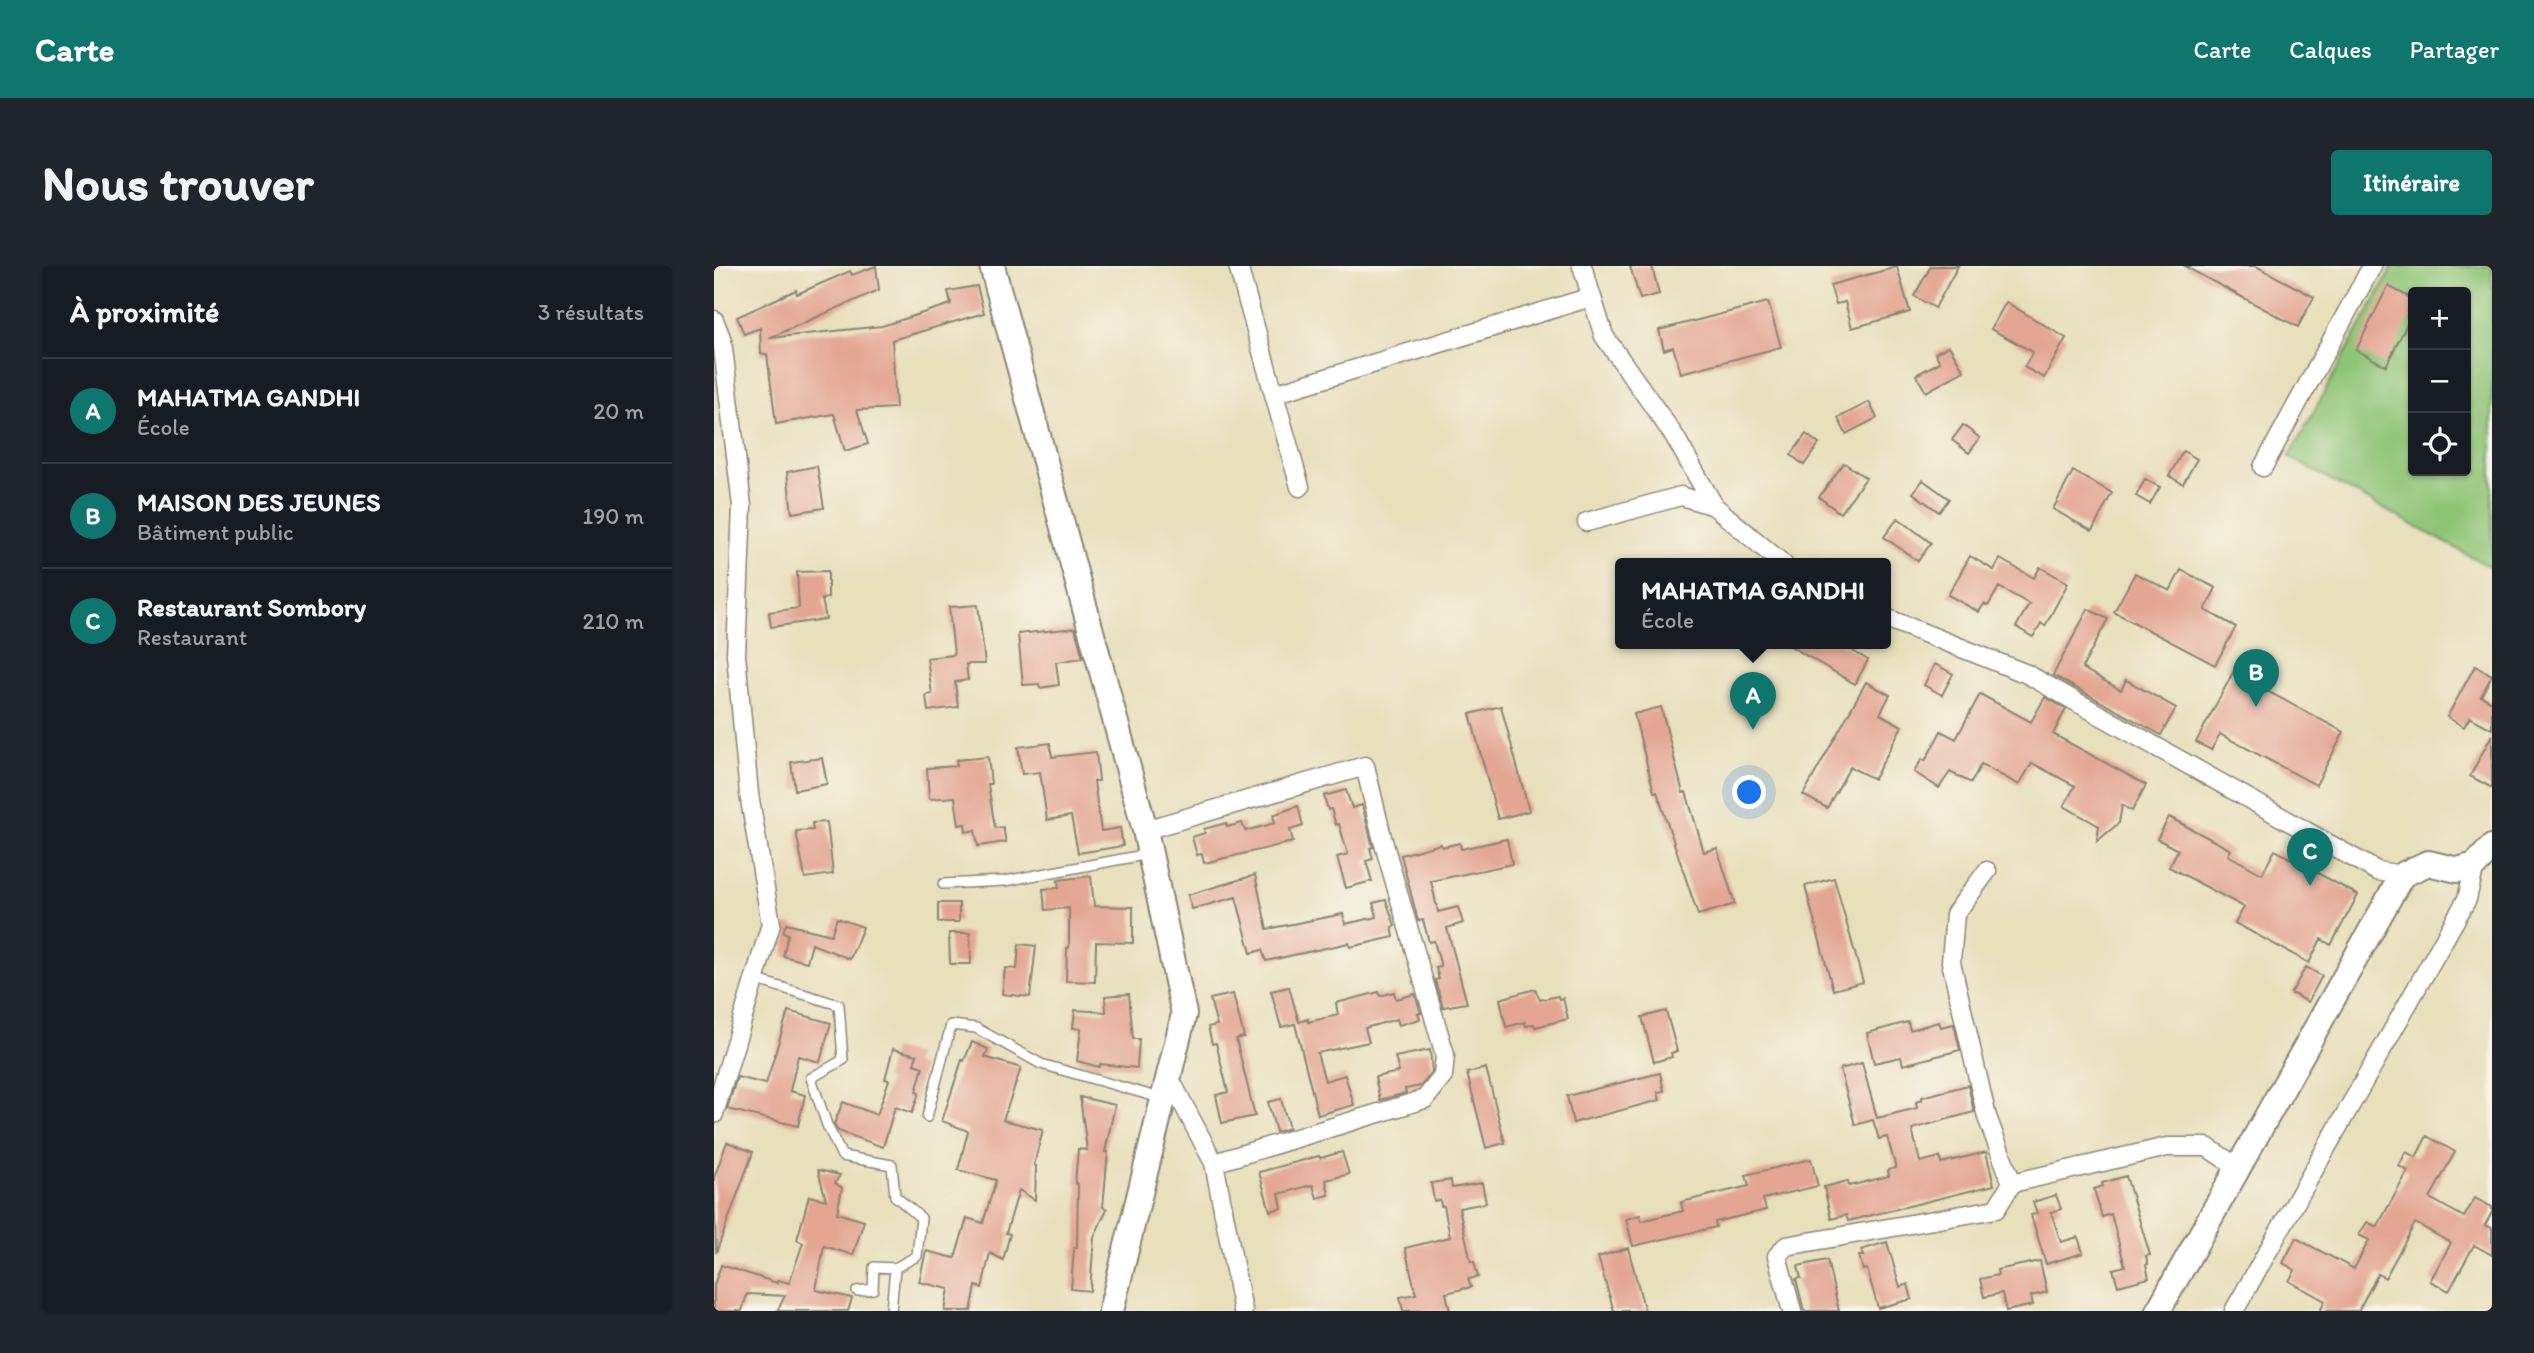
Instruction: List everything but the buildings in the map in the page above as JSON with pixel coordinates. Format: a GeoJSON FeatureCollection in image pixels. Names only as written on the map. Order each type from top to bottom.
{"type":"FeatureCollection","features":[{"type":"Feature","properties":{"kind":"main road"},"geometry":{"type":"LineString","coordinates":[[992,266],[1148,842],[1184,1014],[1111,1311]]}},
{"type":"Feature","properties":{"kind":"main road"},"geometry":{"type":"LineString","coordinates":[[2158,1311],[2402,875],[2428,863],[2458,870],[2475,865],[2492,847]]}},
{"type":"Feature","properties":{"kind":"street"},"geometry":{"type":"LineString","coordinates":[[1238,266],[1300,486]]}},
{"type":"Feature","properties":{"kind":"street"},"geometry":{"type":"LineString","coordinates":[[1582,266],[1604,336],[1675,437],[1714,506],[1776,558]]}},
{"type":"Feature","properties":{"kind":"street"},"geometry":{"type":"LineString","coordinates":[[2263,467],[2372,266]]}},
{"type":"Feature","properties":{"kind":"street"},"geometry":{"type":"LineString","coordinates":[[1274,394],[1591,297]]}},
{"type":"Feature","properties":{"kind":"street"},"geometry":{"type":"LineString","coordinates":[[714,320],[722,340],[742,506],[736,655],[749,794],[771,924],[714,1114]]}},
{"type":"Feature","properties":{"kind":"street"},"geometry":{"type":"LineString","coordinates":[[1587,522],[1681,496],[1714,506]]}},
{"type":"Feature","properties":{"kind":"street"},"geometry":{"type":"LineString","coordinates":[[1891,620],[2026,674],[2377,871],[2402,875]]}},
{"type":"Feature","properties":{"kind":"street"},"geometry":{"type":"LineString","coordinates":[[1148,842],[1365,766],[1383,841],[1445,1055],[1443,1076],[1425,1099],[1214,1163]]}},
{"type":"Feature","properties":{"kind":"street"},"geometry":{"type":"LineString","coordinates":[[2234,1311],[2467,899],[2475,865]]}},
{"type":"Feature","properties":{"kind":"street"},"geometry":{"type":"LineString","coordinates":[[1987,871],[1955,914],[1951,962],[1987,1117],[2011,1183]]}},
{"type":"Feature","properties":{"kind":"street"},"geometry":{"type":"LineString","coordinates":[[1167,1089],[1214,1163],[1243,1311]]}},
{"type":"Feature","properties":{"kind":"street"},"geometry":{"type":"LineString","coordinates":[[1792,1311],[1777,1256],[1786,1246],[1996,1209],[2011,1183],[2168,1147],[2207,1147],[2237,1167]]}},
{"type":"Feature","properties":{"kind":"lane"},"geometry":{"type":"LineString","coordinates":[[943,884],[1005,881],[1148,842]]}},
{"type":"Feature","properties":{"kind":"lane"},"geometry":{"type":"LineString","coordinates":[[754,979],[839,1005],[843,1060],[811,1077],[827,1125],[842,1156],[892,1166],[895,1196],[921,1218],[917,1256],[894,1268],[874,1267],[873,1289],[857,1291]]}},
{"type":"Feature","properties":{"kind":"lane"},"geometry":{"type":"LineString","coordinates":[[927,1117],[951,1026],[976,1028],[1041,1064],[1167,1089]]}},
{"type":"Feature","properties":{"kind":"lane"},"geometry":{"type":"LineString","coordinates":[[891,1311],[894,1268]]}},
{"type":"Feature","properties":{"kind":"green space"},"geometry":{"type":"Polygon","coordinates":[[[2393,266],[2492,266],[2492,568],[2289,457],[2393,266]]]}},
{"type":"Feature","properties":{"kind":"place","name":"MAISON DES JEUNES"},"geometry":{"type":"Point","coordinates":[2256,707]}},
{"type":"Feature","properties":{"kind":"place","name":"MAHATMA GANDHI"},"geometry":{"type":"Point","coordinates":[1753,730]}},
{"type":"Feature","properties":{"kind":"place","name":"Restaurant Sombory"},"geometry":{"type":"Point","coordinates":[2310,886]}}]}
